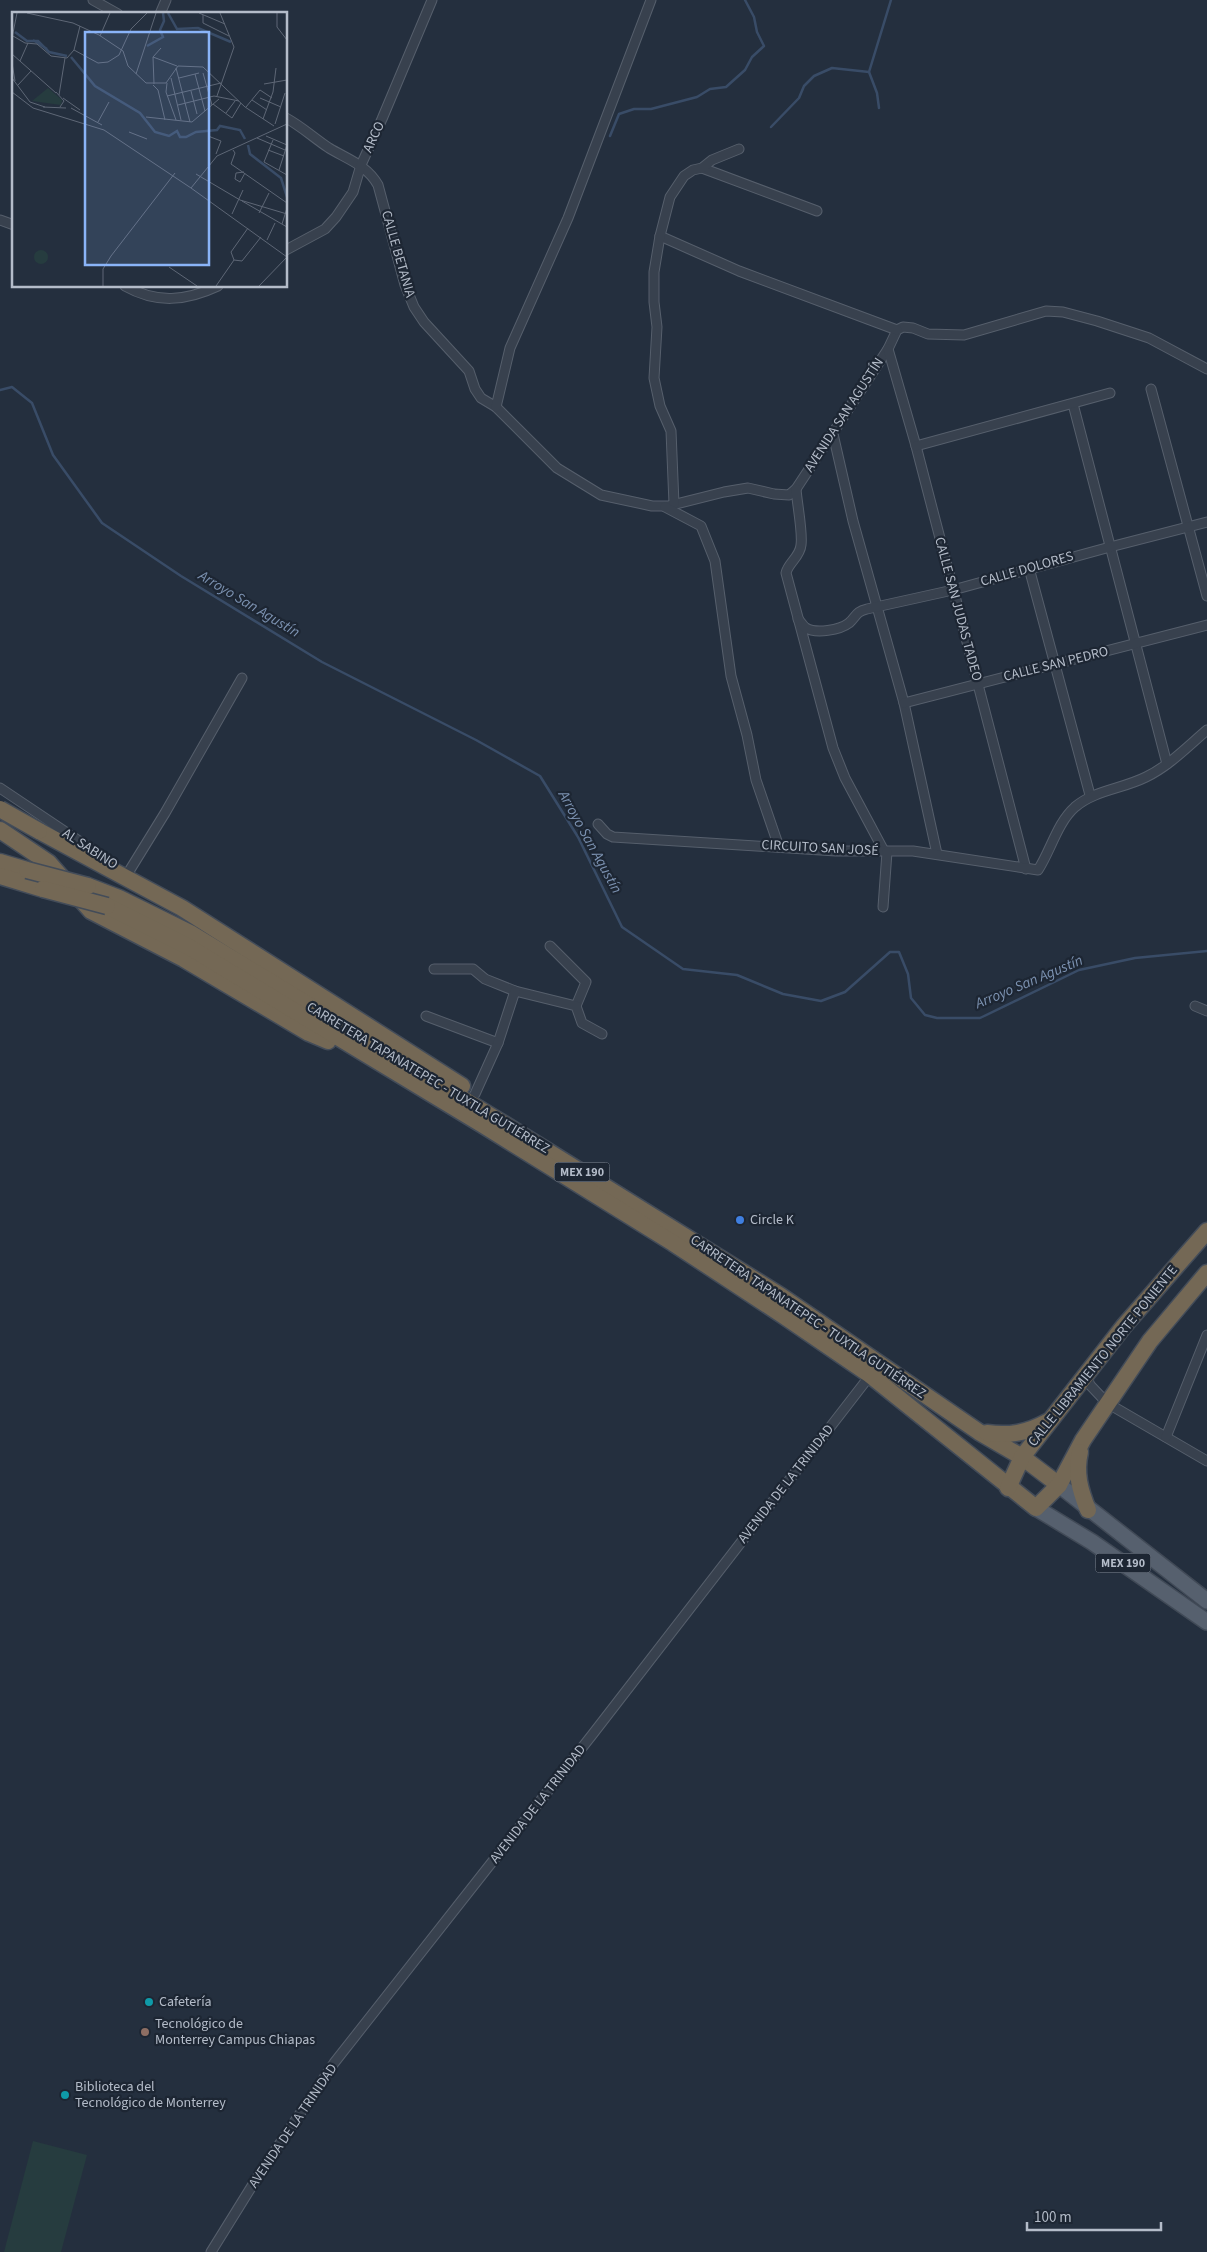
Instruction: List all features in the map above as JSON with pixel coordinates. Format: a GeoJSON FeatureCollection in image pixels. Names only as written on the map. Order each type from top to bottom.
{"type":"FeatureCollection","features":[{"type":"Feature","properties":{"kind":"highway","name":"MEX 190"},"geometry":{"type":"LineString","coordinates":[[0,807],[39,831],[182,908],[475,1094],[491,1116]]}},
{"type":"Feature","properties":{"kind":"highway"},"geometry":{"type":"LineString","coordinates":[[0,807],[91,911],[184,959],[309,1033],[380,1063]]}},
{"type":"Feature","properties":{"kind":"highway"},"geometry":{"type":"LineString","coordinates":[[0,830],[50,863]]}},
{"type":"Feature","properties":{"kind":"highway","name":"CARRETERA TAPANATEPEC - TUXTLA GUTIÉRREZ"},"geometry":{"type":"LineString","coordinates":[[0,862],[88,886],[119,898],[192,934],[491,1116],[781,1296],[874,1370],[1008,1488],[1036,1508]]}},
{"type":"Feature","properties":{"kind":"highway","name":"CARRETERA TAPANATEPEC - TUXTLA GUTIÉRREZ"},"geometry":{"type":"LineString","coordinates":[[0,876],[107,906],[189,947],[672,1243],[874,1370],[1022,1457],[1059,1485]]}},
{"type":"Feature","properties":{"kind":"highway","name":"CALLE LIBRAMIENTO NORTE PONIENTE"},"geometry":{"type":"LineString","coordinates":[[1008,1488],[1022,1457],[1130,1319],[1207,1231]]}},
{"type":"Feature","properties":{"kind":"highway","name":"CALLE LIBRAMIENTO NORTE PONIENTE"},"geometry":{"type":"LineString","coordinates":[[1036,1508],[1059,1485],[1083,1440],[1150,1341],[1207,1272]]}},
{"type":"Feature","properties":{"kind":"highway"},"geometry":{"type":"LineString","coordinates":[[979,1432],[1005,1436],[1030,1431],[1053,1418]]}},
{"type":"Feature","properties":{"kind":"highway"},"geometry":{"type":"LineString","coordinates":[[1083,1440],[1077,1463],[1079,1487],[1088,1510]]}},
{"type":"Feature","properties":{"kind":"main road","name":"MEX 190"},"geometry":{"type":"LineString","coordinates":[[1059,1485],[1088,1510],[1207,1601]]}},
{"type":"Feature","properties":{"kind":"main road","name":"MEX 190"},"geometry":{"type":"LineString","coordinates":[[1036,1508],[1092,1542],[1207,1622]]}},
{"type":"Feature","properties":{"kind":"street"},"geometry":{"type":"LineString","coordinates":[[93,0],[114,12]]}},
{"type":"Feature","properties":{"kind":"street"},"geometry":{"type":"LineString","coordinates":[[161,12],[166,0]]}},
{"type":"Feature","properties":{"kind":"street","name":"ARCO"},"geometry":{"type":"LineString","coordinates":[[288,249],[325,229],[336,217],[353,192],[361,165],[432,0]]}},
{"type":"Feature","properties":{"kind":"street"},"geometry":{"type":"LineString","coordinates":[[652,0],[568,218],[510,348],[496,407],[557,468],[600,495],[640,505],[669,506],[748,488],[774,494],[789,495],[796,489]]}},
{"type":"Feature","properties":{"kind":"street","name":"CALLE BETANIA"},"geometry":{"type":"LineString","coordinates":[[288,119],[330,148],[361,165],[374,177],[378,185],[405,285],[414,307],[424,322],[469,371],[475,389],[481,398],[496,407]]}},
{"type":"Feature","properties":{"kind":"street"},"geometry":{"type":"LineString","coordinates":[[669,506],[671,431],[660,406],[654,378],[657,327],[654,302],[654,272],[660,236],[670,197],[675,186],[684,176],[693,170],[702,168],[712,160],[739,150]]}},
{"type":"Feature","properties":{"kind":"street"},"geometry":{"type":"LineString","coordinates":[[702,168],[817,211]]}},
{"type":"Feature","properties":{"kind":"street"},"geometry":{"type":"LineString","coordinates":[[0,220],[12,225]]}},
{"type":"Feature","properties":{"kind":"street"},"geometry":{"type":"LineString","coordinates":[[660,236],[739,271],[897,330],[913,328],[928,334],[964,335],[990,329],[1046,311],[1063,312],[1149,338],[1207,369]]}},
{"type":"Feature","properties":{"kind":"street"},"geometry":{"type":"LineString","coordinates":[[128,288],[134,292],[172,300],[199,295],[214,288]]}},
{"type":"Feature","properties":{"kind":"street","name":"AVENIDA SAN AGUSTÍN"},"geometry":{"type":"LineString","coordinates":[[796,489],[888,349],[897,330]]}},
{"type":"Feature","properties":{"kind":"street","name":"CALLE SAN JUDAS TADEO"},"geometry":{"type":"LineString","coordinates":[[888,349],[916,446],[1026,869]]}},
{"type":"Feature","properties":{"kind":"street"},"geometry":{"type":"LineString","coordinates":[[1151,389],[1190,527],[1207,596]]}},
{"type":"Feature","properties":{"kind":"street"},"geometry":{"type":"LineString","coordinates":[[916,446],[1110,393]]}},
{"type":"Feature","properties":{"kind":"street"},"geometry":{"type":"LineString","coordinates":[[1073,404],[1134,645],[1167,764]]}},
{"type":"Feature","properties":{"kind":"street"},"geometry":{"type":"LineString","coordinates":[[833,434],[853,521],[904,704],[938,854]]}},
{"type":"Feature","properties":{"kind":"street"},"geometry":{"type":"LineString","coordinates":[[796,489],[802,545],[798,555],[787,567],[786,573],[839,763],[845,778],[886,851],[883,907]]}},
{"type":"Feature","properties":{"kind":"street"},"geometry":{"type":"LineString","coordinates":[[669,506],[701,526],[715,561],[731,676],[748,735],[756,780],[779,846]]}},
{"type":"Feature","properties":{"kind":"street","name":"CALLE DOLORES"},"geometry":{"type":"LineString","coordinates":[[798,619],[806,628],[817,631],[830,630],[848,624],[857,612],[953,590],[1207,522]]}},
{"type":"Feature","properties":{"kind":"street"},"geometry":{"type":"LineString","coordinates":[[1030,568],[1090,796],[1129,785],[1167,764],[1207,730]]}},
{"type":"Feature","properties":{"kind":"street","name":"CALLE SAN PEDRO"},"geometry":{"type":"LineString","coordinates":[[904,704],[1207,625]]}},
{"type":"Feature","properties":{"kind":"street"},"geometry":{"type":"LineString","coordinates":[[128,873],[165,813],[242,678]]}},
{"type":"Feature","properties":{"kind":"street","name":"AL SABINO"},"geometry":{"type":"LineString","coordinates":[[0,788],[182,908]]}},
{"type":"Feature","properties":{"kind":"street","name":"CIRCUITO SAN JOSÉ"},"geometry":{"type":"LineString","coordinates":[[598,824],[606,834],[614,837],[836,851],[938,854],[1038,870],[1064,820],[1074,808],[1090,796]]}},
{"type":"Feature","properties":{"kind":"street"},"geometry":{"type":"LineString","coordinates":[[550,946],[586,982],[576,1006],[582,1023],[602,1034]]}},
{"type":"Feature","properties":{"kind":"street"},"geometry":{"type":"LineString","coordinates":[[434,969],[473,969],[486,979],[515,991],[576,1006]]}},
{"type":"Feature","properties":{"kind":"street"},"geometry":{"type":"LineString","coordinates":[[475,1094],[498,1043],[515,991]]}},
{"type":"Feature","properties":{"kind":"street"},"geometry":{"type":"LineString","coordinates":[[1195,1006],[1207,1011]]}},
{"type":"Feature","properties":{"kind":"street"},"geometry":{"type":"LineString","coordinates":[[426,1016],[498,1043]]}},
{"type":"Feature","properties":{"kind":"street"},"geometry":{"type":"LineString","coordinates":[[1166,1437],[1207,1335]]}},
{"type":"Feature","properties":{"kind":"street","name":"AVENIDA DE LA TRINIDAD"},"geometry":{"type":"LineString","coordinates":[[211,2252],[260,2173],[334,2063],[586,1743],[874,1370]]}},
{"type":"Feature","properties":{"kind":"street"},"geometry":{"type":"LineString","coordinates":[[1086,1375],[1090,1385],[1107,1403],[1207,1461]]}},
{"type":"Feature","properties":{"kind":"green space"},"geometry":{"type":"Polygon","coordinates":[[[33,2141],[87,2155],[61,2252],[4,2252],[33,2141]]]}},
{"type":"Feature","properties":{"kind":"waterway"},"geometry":{"type":"LineString","coordinates":[[610,136],[619,114],[634,109],[651,109],[697,97],[710,89],[726,87],[745,70],[752,57],[764,46],[757,32],[754,17],[745,0]]}},
{"type":"Feature","properties":{"kind":"waterway"},"geometry":{"type":"LineString","coordinates":[[879,108],[877,93],[869,72],[891,0]]}},
{"type":"Feature","properties":{"kind":"waterway"},"geometry":{"type":"LineString","coordinates":[[771,127],[799,98],[804,86],[814,76],[832,68],[869,72]]}},
{"type":"Feature","properties":{"kind":"waterway","name":"Arroyo San Agustín"},"geometry":{"type":"LineString","coordinates":[[0,390],[12,387],[32,403],[53,455],[102,523],[181,576],[322,662],[476,740],[540,776],[578,837],[622,927],[683,969],[737,975],[783,994],[821,1001],[845,992],[890,952],[899,952],[908,974],[911,998],[925,1015],[937,1018],[980,1018],[1079,970],[1135,958],[1207,951]]}},
{"type":"Feature","properties":{"kind":"place","name":"Circle K"},"geometry":{"type":"Point","coordinates":[740,1220]}},
{"type":"Feature","properties":{"kind":"place","name":"Cafetería"},"geometry":{"type":"Point","coordinates":[149,2002]}},
{"type":"Feature","properties":{"kind":"place","name":"Tecnológico de Monterrey Campus Chiapas"},"geometry":{"type":"Point","coordinates":[145,2032]}},
{"type":"Feature","properties":{"kind":"place","name":"Biblioteca del Tecnológico de Monterrey"},"geometry":{"type":"Point","coordinates":[65,2095]}}]}
